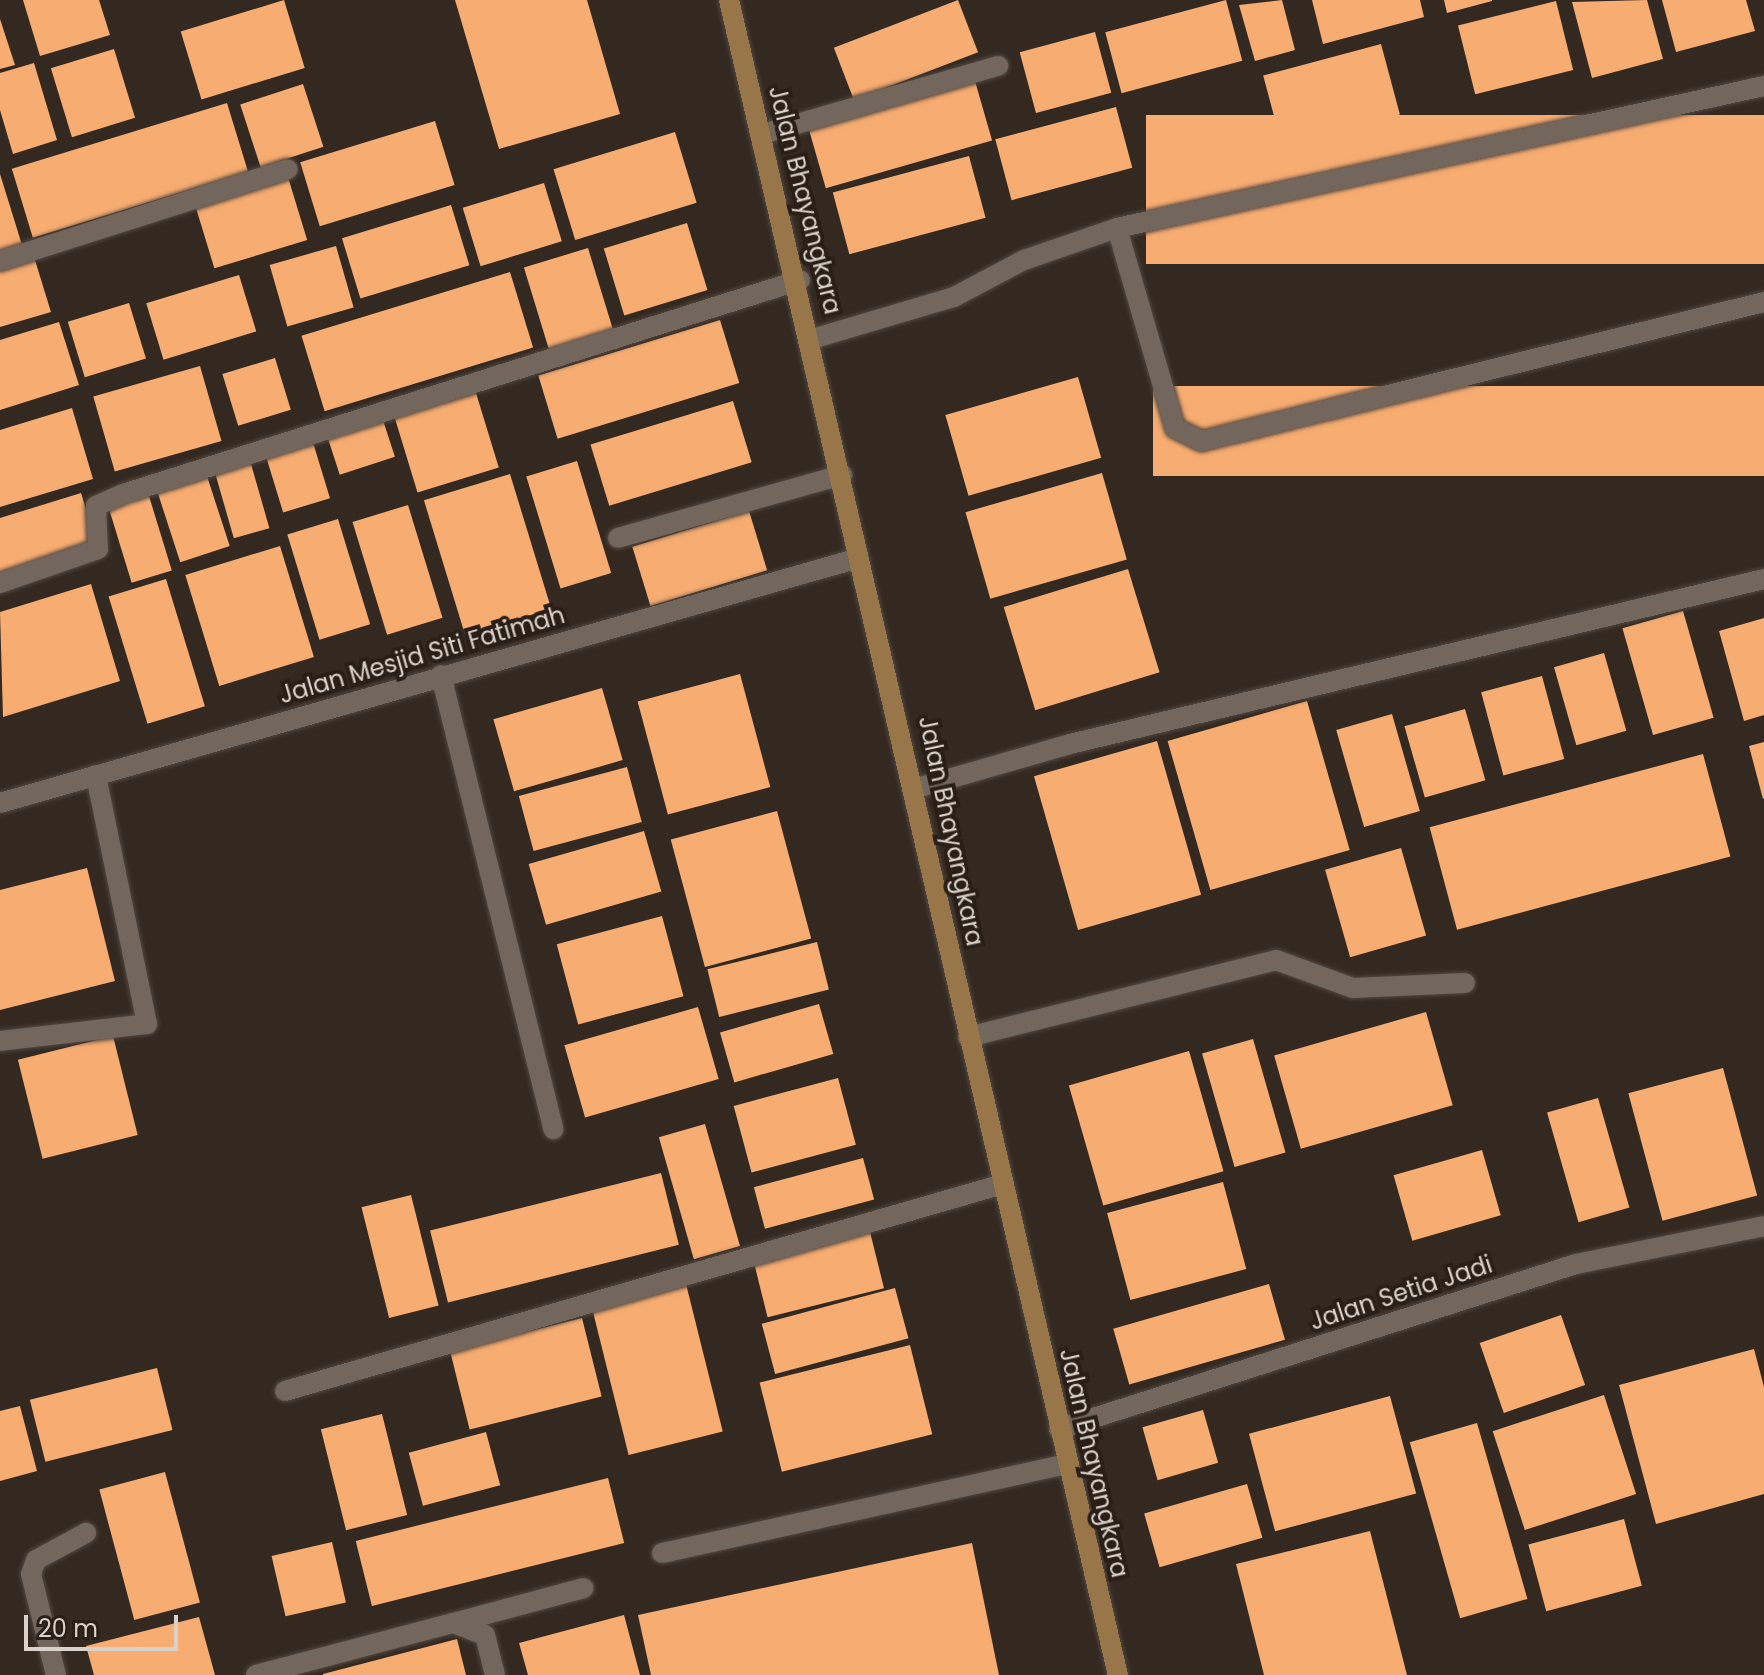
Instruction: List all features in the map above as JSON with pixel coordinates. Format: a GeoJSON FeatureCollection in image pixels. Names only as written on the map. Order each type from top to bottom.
{"type":"FeatureCollection","features":[{"type":"Feature","properties":{"kind":"main road","name":"Jalan Bhayangkara"},"geometry":{"type":"LineString","coordinates":[[729,0],[800,280],[859,558],[917,788],[968,1037],[1118,1675]]}},
{"type":"Feature","properties":{"kind":"street"},"geometry":{"type":"LineString","coordinates":[[762,134],[998,66]]}},
{"type":"Feature","properties":{"kind":"street"},"geometry":{"type":"LineString","coordinates":[[812,339],[954,297],[1024,260],[1117,228],[1764,86]]}},
{"type":"Feature","properties":{"kind":"street"},"geometry":{"type":"LineString","coordinates":[[0,261],[288,169]]}},
{"type":"Feature","properties":{"kind":"street"},"geometry":{"type":"LineString","coordinates":[[1117,228],[1175,428],[1202,441],[1764,302]]}},
{"type":"Feature","properties":{"kind":"street"},"geometry":{"type":"LineString","coordinates":[[0,583],[98,549],[96,506],[123,494],[800,280]]}},
{"type":"Feature","properties":{"kind":"street"},"geometry":{"type":"LineString","coordinates":[[618,538],[842,475]]}},
{"type":"Feature","properties":{"kind":"street","name":"Jalan Mesjid Siti Fatimah"},"geometry":{"type":"LineString","coordinates":[[0,803],[859,558]]}},
{"type":"Feature","properties":{"kind":"street"},"geometry":{"type":"LineString","coordinates":[[917,788],[1070,744],[1764,579]]}},
{"type":"Feature","properties":{"kind":"street"},"geometry":{"type":"LineString","coordinates":[[441,675],[553,1129]]}},
{"type":"Feature","properties":{"kind":"street"},"geometry":{"type":"LineString","coordinates":[[0,1041],[147,1024],[96,775]]}},
{"type":"Feature","properties":{"kind":"street"},"geometry":{"type":"LineString","coordinates":[[968,1037],[1276,960],[1353,988],[1465,983]]}},
{"type":"Feature","properties":{"kind":"street"},"geometry":{"type":"LineString","coordinates":[[285,1391],[1003,1184]]}},
{"type":"Feature","properties":{"kind":"street","name":"Jalan Setia Jadi"},"geometry":{"type":"LineString","coordinates":[[1059,1429],[1576,1264],[1764,1226]]}},
{"type":"Feature","properties":{"kind":"street"},"geometry":{"type":"LineString","coordinates":[[662,1553],[1067,1464]]}},
{"type":"Feature","properties":{"kind":"street"},"geometry":{"type":"LineString","coordinates":[[56,1675],[31,1574],[36,1560],[86,1533]]}},
{"type":"Feature","properties":{"kind":"street"},"geometry":{"type":"LineString","coordinates":[[256,1675],[584,1588]]}},
{"type":"Feature","properties":{"kind":"street"},"geometry":{"type":"LineString","coordinates":[[453,1623],[485,1635],[495,1675]]}},
{"type":"Feature","properties":{"kind":"building"},"geometry":{"type":"Polygon","coordinates":[[[23,0],[99,0],[110,35],[40,56],[23,0]]]}},
{"type":"Feature","properties":{"kind":"building"},"geometry":{"type":"Polygon","coordinates":[[[284,0],[305,68],[201,99],[181,32],[284,0]]]}},
{"type":"Feature","properties":{"kind":"building"},"geometry":{"type":"Polygon","coordinates":[[[455,0],[587,0],[620,114],[499,149],[455,0]]]}},
{"type":"Feature","properties":{"kind":"building"},"geometry":{"type":"Polygon","coordinates":[[[958,0],[978,52],[854,100],[834,48],[958,0]]]}},
{"type":"Feature","properties":{"kind":"building"},"geometry":{"type":"Polygon","coordinates":[[[1226,0],[1242,61],[1122,93],[1105,32],[1226,0]]]}},
{"type":"Feature","properties":{"kind":"building"},"geometry":{"type":"Polygon","coordinates":[[[1282,0],[1295,50],[1255,61],[1239,5],[1282,0]]]}},
{"type":"Feature","properties":{"kind":"building"},"geometry":{"type":"Polygon","coordinates":[[[1312,0],[1420,0],[1424,17],[1323,44],[1312,0]]]}},
{"type":"Feature","properties":{"kind":"building"},"geometry":{"type":"Polygon","coordinates":[[[1444,0],[1492,0],[1492,1],[1447,13],[1444,0]]]}},
{"type":"Feature","properties":{"kind":"building"},"geometry":{"type":"Polygon","coordinates":[[[1647,0],[1663,59],[1592,78],[1572,2],[1647,0]]]}},
{"type":"Feature","properties":{"kind":"building"},"geometry":{"type":"Polygon","coordinates":[[[1662,0],[1746,0],[1755,31],[1676,52],[1662,0]]]}},
{"type":"Feature","properties":{"kind":"building"},"geometry":{"type":"Polygon","coordinates":[[[1556,1],[1573,70],[1475,94],[1458,25],[1556,1]]]}},
{"type":"Feature","properties":{"kind":"building"},"geometry":{"type":"Polygon","coordinates":[[[0,19],[15,65],[0,69],[0,19]]]}},
{"type":"Feature","properties":{"kind":"building"},"geometry":{"type":"Polygon","coordinates":[[[1095,32],[1111,93],[1036,113],[1020,52],[1095,32]]]}},
{"type":"Feature","properties":{"kind":"building"},"geometry":{"type":"Polygon","coordinates":[[[1381,44],[1400,115],[1282,146],[1263,76],[1381,44]]]}},
{"type":"Feature","properties":{"kind":"building"},"geometry":{"type":"Polygon","coordinates":[[[114,49],[135,118],[72,137],[51,68],[114,49]]]}},
{"type":"Feature","properties":{"kind":"building"},"geometry":{"type":"Polygon","coordinates":[[[34,63],[57,140],[13,154],[0,110],[0,73],[34,63]]]}},
{"type":"Feature","properties":{"kind":"building"},"geometry":{"type":"Polygon","coordinates":[[[975,81],[992,141],[826,188],[809,129],[975,81]]]}},
{"type":"Feature","properties":{"kind":"building"},"geometry":{"type":"Polygon","coordinates":[[[303,84],[323,147],[261,167],[240,104],[303,84]]]}},
{"type":"Feature","properties":{"kind":"building"},"geometry":{"type":"Polygon","coordinates":[[[227,103],[248,172],[33,238],[12,169],[227,103]]]}},
{"type":"Feature","properties":{"kind":"building"},"geometry":{"type":"Polygon","coordinates":[[[1116,107],[1132,168],[1012,200],[995,139],[1116,107]]]}},
{"type":"Feature","properties":{"kind":"building"},"geometry":{"type":"Polygon","coordinates":[[[1146,115],[1764,115],[1764,264],[1146,264],[1146,115]]]}},
{"type":"Feature","properties":{"kind":"building"},"geometry":{"type":"Polygon","coordinates":[[[435,121],[455,185],[320,226],[300,162],[435,121]]]}},
{"type":"Feature","properties":{"kind":"building"},"geometry":{"type":"Polygon","coordinates":[[[675,132],[697,203],[575,240],[554,169],[675,132]]]}},
{"type":"Feature","properties":{"kind":"building"},"geometry":{"type":"Polygon","coordinates":[[[969,156],[986,218],[849,254],[833,192],[969,156]]]}},
{"type":"Feature","properties":{"kind":"building"},"geometry":{"type":"Polygon","coordinates":[[[0,174],[22,245],[0,252],[0,174]]]}},
{"type":"Feature","properties":{"kind":"building"},"geometry":{"type":"Polygon","coordinates":[[[287,174],[307,240],[214,268],[194,202],[287,174]]]}},
{"type":"Feature","properties":{"kind":"building"},"geometry":{"type":"Polygon","coordinates":[[[544,183],[562,241],[481,266],[463,208],[544,183]]]}},
{"type":"Feature","properties":{"kind":"building"},"geometry":{"type":"Polygon","coordinates":[[[451,205],[469,265],[360,299],[342,238],[451,205]]]}},
{"type":"Feature","properties":{"kind":"building"},"geometry":{"type":"Polygon","coordinates":[[[687,223],[707,290],[624,315],[604,248],[687,223]]]}},
{"type":"Feature","properties":{"kind":"building"},"geometry":{"type":"Polygon","coordinates":[[[336,246],[354,308],[287,327],[270,265],[336,246]]]}},
{"type":"Feature","properties":{"kind":"building"},"geometry":{"type":"Polygon","coordinates":[[[588,248],[614,333],[550,353],[524,268],[588,248]]]}},
{"type":"Feature","properties":{"kind":"building"},"geometry":{"type":"Polygon","coordinates":[[[34,257],[51,312],[0,327],[0,268],[34,257]]]}},
{"type":"Feature","properties":{"kind":"building"},"geometry":{"type":"Polygon","coordinates":[[[510,272],[533,348],[325,411],[302,336],[510,272]]]}},
{"type":"Feature","properties":{"kind":"building"},"geometry":{"type":"Polygon","coordinates":[[[239,275],[256,331],[163,360],[146,303],[239,275]]]}},
{"type":"Feature","properties":{"kind":"building"},"geometry":{"type":"Polygon","coordinates":[[[129,303],[146,358],[85,377],[68,322],[129,303]]]}},
{"type":"Feature","properties":{"kind":"building"},"geometry":{"type":"Polygon","coordinates":[[[720,320],[739,383],[558,439],[538,376],[720,320]]]}},
{"type":"Feature","properties":{"kind":"building"},"geometry":{"type":"Polygon","coordinates":[[[59,322],[79,385],[0,410],[0,340],[59,322]]]}},
{"type":"Feature","properties":{"kind":"building"},"geometry":{"type":"Polygon","coordinates":[[[275,358],[291,410],[238,426],[222,374],[275,358]]]}},
{"type":"Feature","properties":{"kind":"building"},"geometry":{"type":"Polygon","coordinates":[[[200,366],[221,441],[115,472],[93,397],[200,366]]]}},
{"type":"Feature","properties":{"kind":"building"},"geometry":{"type":"Polygon","coordinates":[[[1078,377],[1101,458],[968,496],[945,415],[1078,377]]]}},
{"type":"Feature","properties":{"kind":"building"},"geometry":{"type":"Polygon","coordinates":[[[1153,386],[1764,386],[1764,476],[1153,476],[1153,386]]]}},
{"type":"Feature","properties":{"kind":"building"},"geometry":{"type":"Polygon","coordinates":[[[476,393],[499,468],[418,492],[395,418],[476,393]]]}},
{"type":"Feature","properties":{"kind":"building"},"geometry":{"type":"Polygon","coordinates":[[[733,401],[752,462],[609,506],[591,445],[733,401]]]}},
{"type":"Feature","properties":{"kind":"building"},"geometry":{"type":"Polygon","coordinates":[[[72,408],[93,479],[0,507],[0,430],[72,408]]]}},
{"type":"Feature","properties":{"kind":"building"},"geometry":{"type":"Polygon","coordinates":[[[381,414],[395,457],[340,475],[326,432],[381,414]]]}},
{"type":"Feature","properties":{"kind":"building"},"geometry":{"type":"Polygon","coordinates":[[[311,436],[330,498],[283,512],[264,450],[311,436]]]}},
{"type":"Feature","properties":{"kind":"building"},"geometry":{"type":"Polygon","coordinates":[[[249,457],[269,528],[234,538],[213,467],[249,457]]]}},
{"type":"Feature","properties":{"kind":"building"},"geometry":{"type":"Polygon","coordinates":[[[577,461],[611,573],[561,588],[526,476],[577,461]]]}},
{"type":"Feature","properties":{"kind":"building"},"geometry":{"type":"Polygon","coordinates":[[[205,470],[230,546],[180,562],[156,486],[205,470]]]}},
{"type":"Feature","properties":{"kind":"building"},"geometry":{"type":"Polygon","coordinates":[[[1102,473],[1127,560],[990,599],[966,512],[1102,473]]]}},
{"type":"Feature","properties":{"kind":"building"},"geometry":{"type":"Polygon","coordinates":[[[510,474],[551,609],[465,635],[424,500],[510,474]]]}},
{"type":"Feature","properties":{"kind":"building"},"geometry":{"type":"Polygon","coordinates":[[[81,493],[97,545],[0,575],[0,518],[81,493]]]}},
{"type":"Feature","properties":{"kind":"building"},"geometry":{"type":"Polygon","coordinates":[[[149,496],[172,571],[132,583],[109,508],[149,496]]]}},
{"type":"Feature","properties":{"kind":"building"},"geometry":{"type":"Polygon","coordinates":[[[408,505],[442,618],[387,635],[353,522],[408,505]]]}},
{"type":"Feature","properties":{"kind":"building"},"geometry":{"type":"Polygon","coordinates":[[[749,511],[767,570],[650,606],[632,547],[749,511]]]}},
{"type":"Feature","properties":{"kind":"building"},"geometry":{"type":"Polygon","coordinates":[[[338,519],[370,624],[319,640],[287,534],[338,519]]]}},
{"type":"Feature","properties":{"kind":"building"},"geometry":{"type":"Polygon","coordinates":[[[280,546],[314,657],[219,686],[185,575],[280,546]]]}},
{"type":"Feature","properties":{"kind":"building"},"geometry":{"type":"Polygon","coordinates":[[[1128,569],[1160,672],[1035,710],[1004,607],[1128,569]]]}},
{"type":"Feature","properties":{"kind":"building"},"geometry":{"type":"Polygon","coordinates":[[[166,579],[205,706],[148,724],[109,597],[166,579]]]}},
{"type":"Feature","properties":{"kind":"building"},"geometry":{"type":"Polygon","coordinates":[[[91,584],[120,681],[3,717],[0,612],[91,584]]]}},
{"type":"Feature","properties":{"kind":"building"},"geometry":{"type":"Polygon","coordinates":[[[1683,611],[1714,718],[1653,735],[1622,628],[1683,611]]]}},
{"type":"Feature","properties":{"kind":"building"},"geometry":{"type":"Polygon","coordinates":[[[1764,618],[1764,715],[1744,721],[1719,631],[1764,618]]]}},
{"type":"Feature","properties":{"kind":"building"},"geometry":{"type":"Polygon","coordinates":[[[1604,653],[1626,731],[1576,745],[1554,667],[1604,653]]]}},
{"type":"Feature","properties":{"kind":"building"},"geometry":{"type":"Polygon","coordinates":[[[740,674],[770,787],[668,814],[638,701],[740,674]]]}},
{"type":"Feature","properties":{"kind":"building"},"geometry":{"type":"Polygon","coordinates":[[[1542,676],[1564,759],[1503,775],[1481,692],[1542,676]]]}},
{"type":"Feature","properties":{"kind":"building"},"geometry":{"type":"Polygon","coordinates":[[[602,688],[623,760],[514,791],[493,719],[602,688]]]}},
{"type":"Feature","properties":{"kind":"building"},"geometry":{"type":"Polygon","coordinates":[[[1307,701],[1350,850],[1210,890],[1168,741],[1307,701]]]}},
{"type":"Feature","properties":{"kind":"building"},"geometry":{"type":"Polygon","coordinates":[[[1465,709],[1485,780],[1425,797],[1404,726],[1465,709]]]}},
{"type":"Feature","properties":{"kind":"building"},"geometry":{"type":"Polygon","coordinates":[[[1392,714],[1420,811],[1364,827],[1336,730],[1392,714]]]}},
{"type":"Feature","properties":{"kind":"building"},"geometry":{"type":"Polygon","coordinates":[[[1157,741],[1201,895],[1078,930],[1034,776],[1157,741]]]}},
{"type":"Feature","properties":{"kind":"building"},"geometry":{"type":"Polygon","coordinates":[[[1764,742],[1764,798],[1763,799],[1749,746],[1764,742]]]}},
{"type":"Feature","properties":{"kind":"building"},"geometry":{"type":"Polygon","coordinates":[[[1703,754],[1730,856],[1457,930],[1430,827],[1703,754]]]}},
{"type":"Feature","properties":{"kind":"building"},"geometry":{"type":"Polygon","coordinates":[[[627,767],[642,822],[534,851],[519,796],[627,767]]]}},
{"type":"Feature","properties":{"kind":"building"},"geometry":{"type":"Polygon","coordinates":[[[777,811],[811,939],[705,967],[671,839],[777,811]]]}},
{"type":"Feature","properties":{"kind":"building"},"geometry":{"type":"Polygon","coordinates":[[[644,831],[661,892],[546,925],[529,864],[644,831]]]}},
{"type":"Feature","properties":{"kind":"building"},"geometry":{"type":"Polygon","coordinates":[[[1401,848],[1426,935],[1350,957],[1325,870],[1401,848]]]}},
{"type":"Feature","properties":{"kind":"building"},"geometry":{"type":"Polygon","coordinates":[[[87,868],[115,981],[0,1010],[0,890],[87,868]]]}},
{"type":"Feature","properties":{"kind":"building"},"geometry":{"type":"Polygon","coordinates":[[[662,916],[683,996],[578,1024],[557,944],[662,916]]]}},
{"type":"Feature","properties":{"kind":"building"},"geometry":{"type":"Polygon","coordinates":[[[817,942],[829,990],[719,1017],[707,969],[817,942]]]}},
{"type":"Feature","properties":{"kind":"building"},"geometry":{"type":"Polygon","coordinates":[[[819,1004],[833,1054],[734,1082],[720,1032],[819,1004]]]}},
{"type":"Feature","properties":{"kind":"building"},"geometry":{"type":"Polygon","coordinates":[[[698,1007],[719,1079],[585,1117],[564,1045],[698,1007]]]}},
{"type":"Feature","properties":{"kind":"building"},"geometry":{"type":"Polygon","coordinates":[[[1426,1012],[1453,1105],[1301,1149],[1274,1056],[1426,1012]]]}},
{"type":"Feature","properties":{"kind":"building"},"geometry":{"type":"Polygon","coordinates":[[[113,1036],[138,1135],[43,1159],[18,1060],[113,1036]]]}},
{"type":"Feature","properties":{"kind":"building"},"geometry":{"type":"Polygon","coordinates":[[[1253,1039],[1286,1152],[1235,1167],[1202,1054],[1253,1039]]]}},
{"type":"Feature","properties":{"kind":"building"},"geometry":{"type":"Polygon","coordinates":[[[1189,1051],[1223,1171],[1103,1206],[1069,1085],[1189,1051]]]}},
{"type":"Feature","properties":{"kind":"building"},"geometry":{"type":"Polygon","coordinates":[[[1723,1068],[1757,1196],[1663,1221],[1628,1093],[1723,1068]]]}},
{"type":"Feature","properties":{"kind":"building"},"geometry":{"type":"Polygon","coordinates":[[[838,1078],[856,1145],[752,1173],[734,1106],[838,1078]]]}},
{"type":"Feature","properties":{"kind":"building"},"geometry":{"type":"Polygon","coordinates":[[[1598,1098],[1629,1208],[1578,1222],[1547,1113],[1598,1098]]]}},
{"type":"Feature","properties":{"kind":"building"},"geometry":{"type":"Polygon","coordinates":[[[705,1124],[740,1246],[694,1259],[659,1137],[705,1124]]]}},
{"type":"Feature","properties":{"kind":"building"},"geometry":{"type":"Polygon","coordinates":[[[1482,1150],[1501,1215],[1412,1241],[1394,1175],[1482,1150]]]}},
{"type":"Feature","properties":{"kind":"building"},"geometry":{"type":"Polygon","coordinates":[[[863,1158],[874,1200],[765,1229],[754,1187],[863,1158]]]}},
{"type":"Feature","properties":{"kind":"building"},"geometry":{"type":"Polygon","coordinates":[[[661,1173],[679,1245],[448,1302],[430,1231],[661,1173]]]}},
{"type":"Feature","properties":{"kind":"building"},"geometry":{"type":"Polygon","coordinates":[[[1223,1182],[1246,1269],[1130,1300],[1107,1213],[1223,1182]]]}},
{"type":"Feature","properties":{"kind":"building"},"geometry":{"type":"Polygon","coordinates":[[[411,1195],[439,1306],[389,1318],[362,1207],[411,1195]]]}},
{"type":"Feature","properties":{"kind":"building"},"geometry":{"type":"Polygon","coordinates":[[[869,1228],[884,1288],[768,1317],[753,1257],[869,1228]]]}},
{"type":"Feature","properties":{"kind":"building"},"geometry":{"type":"Polygon","coordinates":[[[686,1284],[723,1431],[629,1455],[592,1307],[686,1284]]]}},
{"type":"Feature","properties":{"kind":"building"},"geometry":{"type":"Polygon","coordinates":[[[1269,1284],[1285,1340],[1129,1384],[1113,1329],[1269,1284]]]}},
{"type":"Feature","properties":{"kind":"building"},"geometry":{"type":"Polygon","coordinates":[[[895,1288],[908,1338],[775,1374],[762,1324],[895,1288]]]}},
{"type":"Feature","properties":{"kind":"building"},"geometry":{"type":"Polygon","coordinates":[[[1561,1315],[1585,1385],[1504,1413],[1480,1343],[1561,1315]]]}},
{"type":"Feature","properties":{"kind":"building"},"geometry":{"type":"Polygon","coordinates":[[[582,1318],[602,1397],[470,1429],[450,1351],[582,1318]]]}},
{"type":"Feature","properties":{"kind":"building"},"geometry":{"type":"Polygon","coordinates":[[[910,1345],[932,1434],[782,1472],[760,1382],[910,1345]]]}},
{"type":"Feature","properties":{"kind":"building"},"geometry":{"type":"Polygon","coordinates":[[[1754,1349],[1764,1387],[1764,1494],[1656,1524],[1619,1385],[1754,1349]]]}},
{"type":"Feature","properties":{"kind":"building"},"geometry":{"type":"Polygon","coordinates":[[[157,1368],[172,1430],[45,1462],[30,1400],[157,1368]]]}},
{"type":"Feature","properties":{"kind":"building"},"geometry":{"type":"Polygon","coordinates":[[[1604,1395],[1636,1494],[1525,1530],[1493,1431],[1604,1395]]]}},
{"type":"Feature","properties":{"kind":"building"},"geometry":{"type":"Polygon","coordinates":[[[1390,1396],[1416,1494],[1275,1531],[1249,1434],[1390,1396]]]}},
{"type":"Feature","properties":{"kind":"building"},"geometry":{"type":"Polygon","coordinates":[[[20,1406],[37,1471],[0,1481],[0,1411],[20,1406]]]}},
{"type":"Feature","properties":{"kind":"building"},"geometry":{"type":"Polygon","coordinates":[[[1203,1410],[1218,1463],[1158,1480],[1142,1427],[1203,1410]]]}},
{"type":"Feature","properties":{"kind":"building"},"geometry":{"type":"Polygon","coordinates":[[[382,1414],[407,1515],[346,1530],[321,1429],[382,1414]]]}},
{"type":"Feature","properties":{"kind":"building"},"geometry":{"type":"Polygon","coordinates":[[[1477,1423],[1527,1599],[1460,1618],[1410,1442],[1477,1423]]]}},
{"type":"Feature","properties":{"kind":"building"},"geometry":{"type":"Polygon","coordinates":[[[486,1432],[500,1485],[423,1506],[409,1453],[486,1432]]]}},
{"type":"Feature","properties":{"kind":"building"},"geometry":{"type":"Polygon","coordinates":[[[165,1472],[200,1602],[134,1620],[99,1490],[165,1472]]]}},
{"type":"Feature","properties":{"kind":"building"},"geometry":{"type":"Polygon","coordinates":[[[608,1478],[624,1543],[372,1606],[356,1541],[608,1478]]]}},
{"type":"Feature","properties":{"kind":"building"},"geometry":{"type":"Polygon","coordinates":[[[1247,1484],[1262,1538],[1160,1567],[1144,1513],[1247,1484]]]}},
{"type":"Feature","properties":{"kind":"building"},"geometry":{"type":"Polygon","coordinates":[[[1624,1519],[1642,1586],[1546,1611],[1528,1545],[1624,1519]]]}},
{"type":"Feature","properties":{"kind":"building"},"geometry":{"type":"Polygon","coordinates":[[[1370,1531],[1407,1675],[1264,1675],[1236,1564],[1370,1531]]]}},
{"type":"Feature","properties":{"kind":"building"},"geometry":{"type":"Polygon","coordinates":[[[332,1542],[346,1602],[286,1616],[272,1556],[332,1542]]]}},
{"type":"Feature","properties":{"kind":"building"},"geometry":{"type":"Polygon","coordinates":[[[972,1543],[999,1675],[651,1675],[638,1615],[972,1543]]]}},
{"type":"Feature","properties":{"kind":"building"},"geometry":{"type":"Polygon","coordinates":[[[624,1615],[640,1675],[528,1675],[519,1643],[624,1615]]]}},
{"type":"Feature","properties":{"kind":"building"},"geometry":{"type":"Polygon","coordinates":[[[199,1617],[215,1675],[94,1675],[86,1646],[199,1617]]]}},
{"type":"Feature","properties":{"kind":"building"},"geometry":{"type":"Polygon","coordinates":[[[457,1639],[466,1675],[323,1675],[323,1674],[457,1639]]]}}]}
